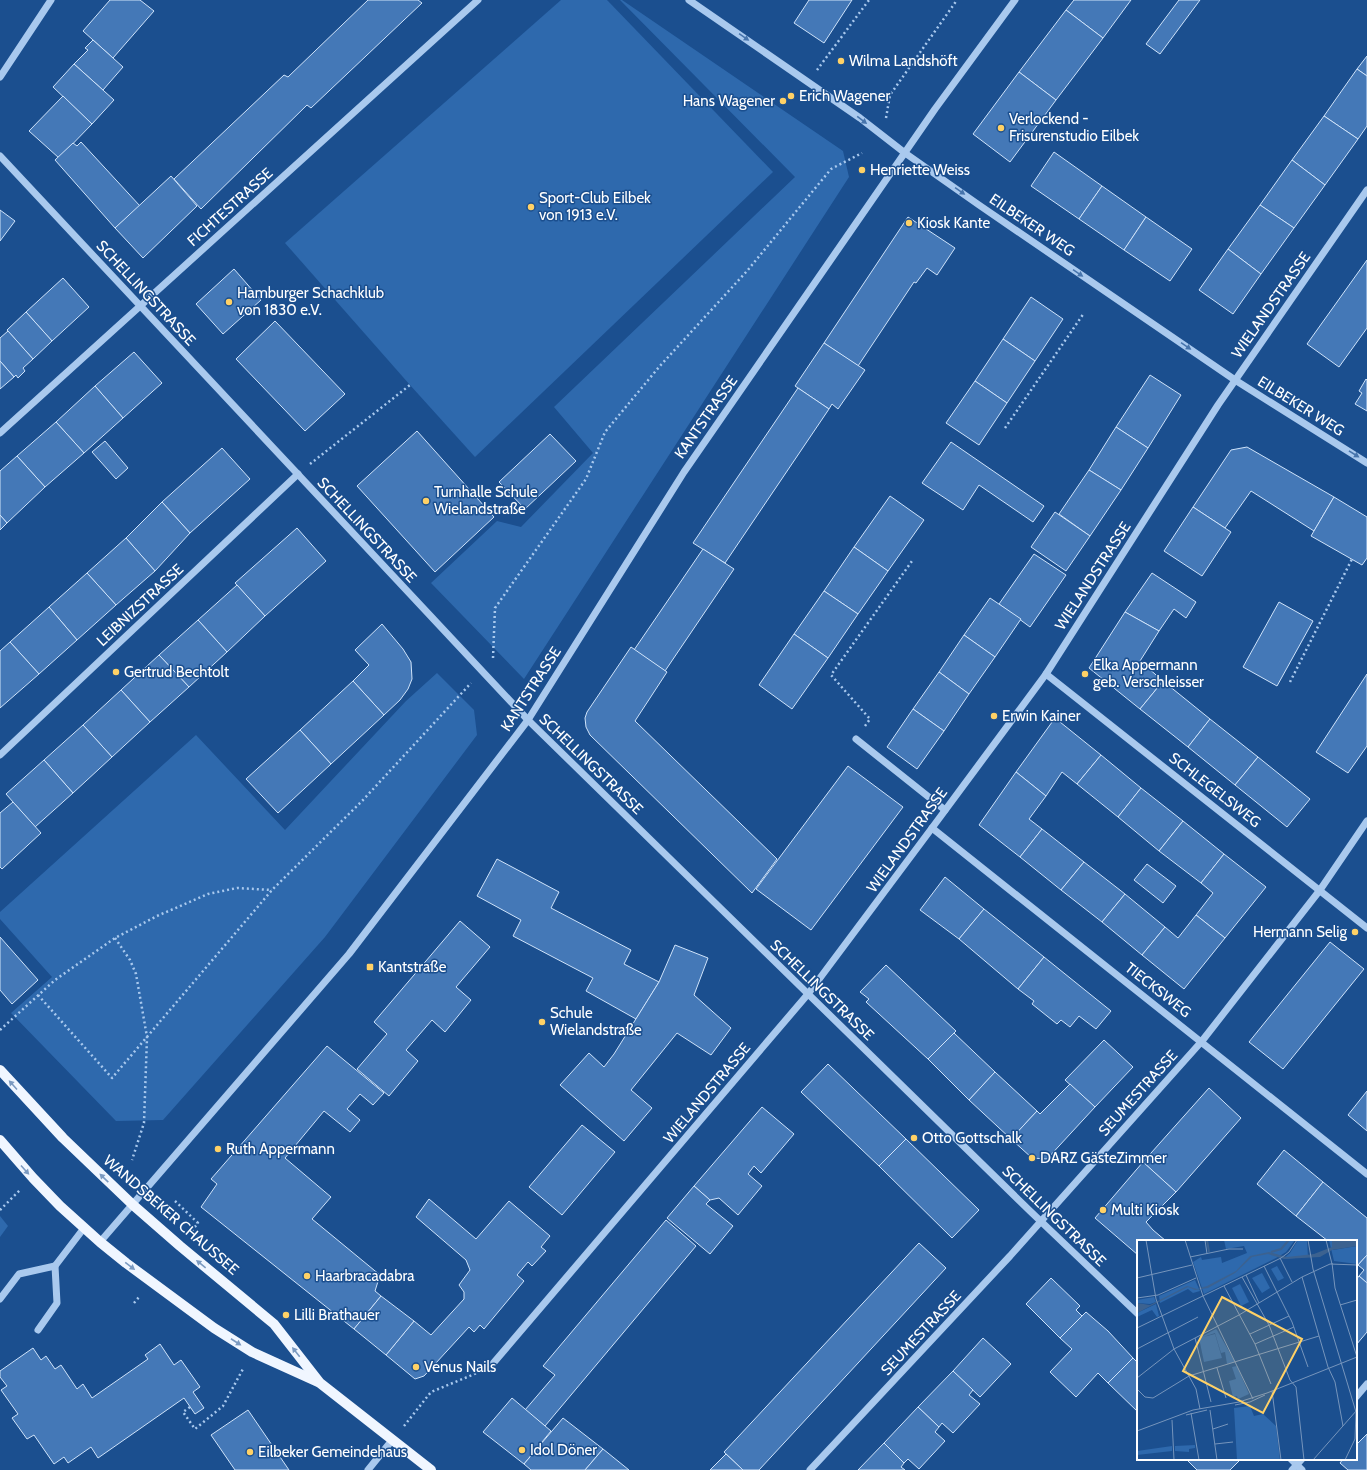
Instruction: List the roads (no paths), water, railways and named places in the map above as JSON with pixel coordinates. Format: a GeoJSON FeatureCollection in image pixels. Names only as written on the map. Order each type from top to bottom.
{"type":"FeatureCollection","features":[{"type":"Feature","properties":{"kind":"main road","name":"WANDSBEKER CHAUSSEE"},"geometry":{"type":"LineString","coordinates":[[0,1070],[63,1138],[133,1205],[274,1324],[320,1383]]}},
{"type":"Feature","properties":{"kind":"main road","name":"WANDSBEKER CHAUSSEE"},"geometry":{"type":"LineString","coordinates":[[0,1140],[33,1178],[84,1228],[126,1263],[208,1324],[252,1352],[320,1383],[431,1470]]}},
{"type":"Feature","properties":{"kind":"street"},"geometry":{"type":"LineString","coordinates":[[0,77],[51,0]]}},
{"type":"Feature","properties":{"kind":"street","name":"FICHTESTRASSE"},"geometry":{"type":"LineString","coordinates":[[0,434],[478,0]]}},
{"type":"Feature","properties":{"kind":"street","name":"EILBEKER WEG"},"geometry":{"type":"LineString","coordinates":[[689,0],[860,118],[979,205],[1235,380],[1367,463]]}},
{"type":"Feature","properties":{"kind":"street","name":"KANTSTRASSE"},"geometry":{"type":"LineString","coordinates":[[100,1242],[349,954],[528,720],[684,472],[905,152],[1015,0]]}},
{"type":"Feature","properties":{"kind":"street","name":"SCHELLINGSTRASSE"},"geometry":{"type":"LineString","coordinates":[[0,156],[528,720],[1137,1313]]}},
{"type":"Feature","properties":{"kind":"street","name":"WIELANDSTRASSE"},"geometry":{"type":"LineString","coordinates":[[490,1367],[808,994],[932,828],[1046,674],[1235,380],[1367,190]]}},
{"type":"Feature","properties":{"kind":"street","name":"LEIBNIZSTRASSE"},"geometry":{"type":"LineString","coordinates":[[0,755],[298,474]]}},
{"type":"Feature","properties":{"kind":"street","name":"SCHLEGELSWEG"},"geometry":{"type":"LineString","coordinates":[[1046,674],[1367,928]]}},
{"type":"Feature","properties":{"kind":"street"},"geometry":{"type":"LineString","coordinates":[[856,739],[945,810]]}},
{"type":"Feature","properties":{"kind":"street","name":"SEUMESTRASSE"},"geometry":{"type":"LineString","coordinates":[[810,1470],[1010,1256],[1202,1041],[1320,890],[1367,821]]}},
{"type":"Feature","properties":{"kind":"street","name":"TIECKSWEG"},"geometry":{"type":"LineString","coordinates":[[932,828],[1202,1041],[1367,1174]]}},
{"type":"Feature","properties":{"kind":"street"},"geometry":{"type":"LineString","coordinates":[[0,1299],[19,1274],[55,1266],[84,1228]]}},
{"type":"Feature","properties":{"kind":"street"},"geometry":{"type":"LineString","coordinates":[[38,1330],[57,1303],[55,1266]]}},
{"type":"Feature","properties":{"kind":"street"},"geometry":{"type":"LineString","coordinates":[[1357,1396],[1367,1384]]}},
{"type":"Feature","properties":{"kind":"street"},"geometry":{"type":"LineString","coordinates":[[368,1470],[393,1439]]}},
{"type":"Feature","properties":{"kind":"street"},"geometry":{"type":"LineString","coordinates":[[1297,1465],[1302,1470]]}},
{"type":"Feature","properties":{"kind":"place","name":"Wilma Landshöft"},"geometry":{"type":"Point","coordinates":[841,61]}},
{"type":"Feature","properties":{"kind":"place","name":"Erich Wagener"},"geometry":{"type":"Point","coordinates":[791,96]}},
{"type":"Feature","properties":{"kind":"place","name":"Hans Wagener"},"geometry":{"type":"Point","coordinates":[783,101]}},
{"type":"Feature","properties":{"kind":"place","name":"Verlockend - Frisurenstudio Eilbek"},"geometry":{"type":"Point","coordinates":[1001,128]}},
{"type":"Feature","properties":{"kind":"place","name":"Henriette Weiss"},"geometry":{"type":"Point","coordinates":[862,170]}},
{"type":"Feature","properties":{"kind":"place","name":"Sport-Club Eilbek von 1913 e.V."},"geometry":{"type":"Point","coordinates":[531,207]}},
{"type":"Feature","properties":{"kind":"place","name":"Kiosk Kante"},"geometry":{"type":"Point","coordinates":[909,223]}},
{"type":"Feature","properties":{"kind":"place","name":"Hamburger Schachklub von 1830 e.V."},"geometry":{"type":"Point","coordinates":[229,302]}},
{"type":"Feature","properties":{"kind":"place","name":"Turnhalle Schule Wielandstraße"},"geometry":{"type":"Point","coordinates":[426,501]}},
{"type":"Feature","properties":{"kind":"place","name":"Gertrud Bechtolt"},"geometry":{"type":"Point","coordinates":[116,672]}},
{"type":"Feature","properties":{"kind":"place","name":"Elka Appermann geb. Verschleisser"},"geometry":{"type":"Point","coordinates":[1085,674]}},
{"type":"Feature","properties":{"kind":"place","name":"Erwin Kainer"},"geometry":{"type":"Point","coordinates":[994,716]}},
{"type":"Feature","properties":{"kind":"place","name":"Hermann Selig"},"geometry":{"type":"Point","coordinates":[1355,932]}},
{"type":"Feature","properties":{"kind":"place","name":"Kantstraße"},"geometry":{"type":"Point","coordinates":[370,967]}},
{"type":"Feature","properties":{"kind":"place","name":"Schule Wielandstraße"},"geometry":{"type":"Point","coordinates":[542,1022]}},
{"type":"Feature","properties":{"kind":"place","name":"Otto Gottschalk"},"geometry":{"type":"Point","coordinates":[914,1138]}},
{"type":"Feature","properties":{"kind":"place","name":"Ruth Appermann"},"geometry":{"type":"Point","coordinates":[218,1149]}},
{"type":"Feature","properties":{"kind":"place","name":"DARZ GästeZimmer"},"geometry":{"type":"Point","coordinates":[1032,1158]}},
{"type":"Feature","properties":{"kind":"place","name":"Multi Kiosk"},"geometry":{"type":"Point","coordinates":[1103,1210]}},
{"type":"Feature","properties":{"kind":"place","name":"Haarbracadabra"},"geometry":{"type":"Point","coordinates":[307,1276]}},
{"type":"Feature","properties":{"kind":"place","name":"Lilli Brathauer"},"geometry":{"type":"Point","coordinates":[286,1315]}},
{"type":"Feature","properties":{"kind":"place","name":"Venus Nails"},"geometry":{"type":"Point","coordinates":[416,1367]}},
{"type":"Feature","properties":{"kind":"place","name":"Idol Döner"},"geometry":{"type":"Point","coordinates":[522,1450]}},
{"type":"Feature","properties":{"kind":"place","name":"Eilbeker Gemeindehaus"},"geometry":{"type":"Point","coordinates":[250,1452]}}]}
